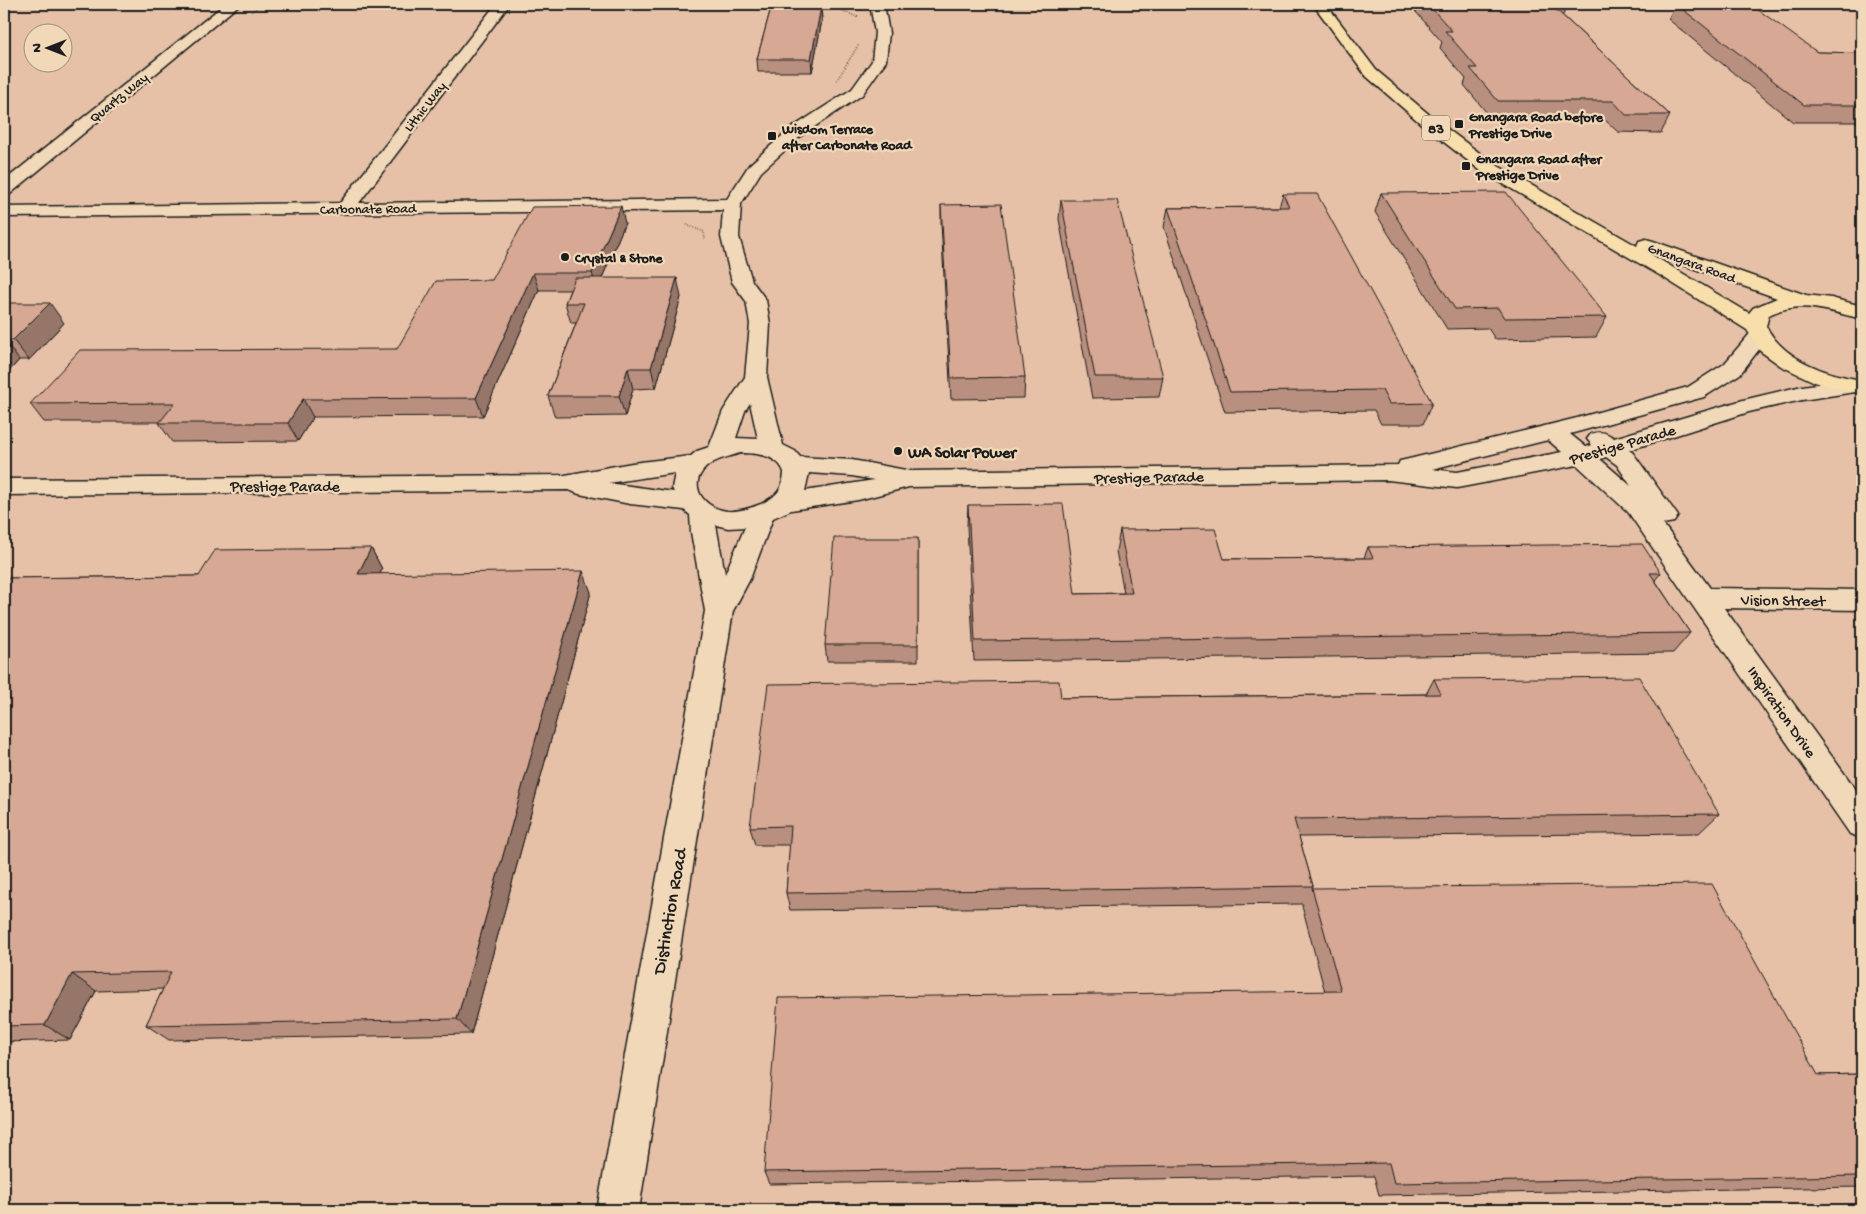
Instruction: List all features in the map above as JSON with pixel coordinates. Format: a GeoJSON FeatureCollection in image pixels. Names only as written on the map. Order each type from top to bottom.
{"type":"FeatureCollection","features":[{"type":"Feature","properties":{"kind":"main road","name":"Gnangara Road"},"geometry":{"type":"LineString","coordinates":[[1319,4],[1371,73],[1432,125],[1488,167],[1579,220],[1758,330],[1766,345],[1792,363],[1821,377],[1858,386]]}},
{"type":"Feature","properties":{"kind":"main road","name":"Gnangara Road"},"geometry":{"type":"LineString","coordinates":[[1579,220],[1806,302],[1857,310]]}},
{"type":"Feature","properties":{"kind":"main road","name":"Gnangara Road"},"geometry":{"type":"LineString","coordinates":[[1758,330],[1760,312],[1778,303],[1806,302]]}},
{"type":"Feature","properties":{"kind":"street","name":"Quartz Way"},"geometry":{"type":"LineString","coordinates":[[4,190],[232,4]]}},
{"type":"Feature","properties":{"kind":"street","name":"Lithic Way"},"geometry":{"type":"LineString","coordinates":[[345,209],[503,4]]}},
{"type":"Feature","properties":{"kind":"street"},"geometry":{"type":"LineString","coordinates":[[772,449],[756,377],[760,324],[756,300],[742,282],[730,237],[732,204],[755,169],[796,132],[857,92],[879,62],[882,33],[877,4]]}},
{"type":"Feature","properties":{"kind":"street","name":"Carbonate Road"},"geometry":{"type":"LineString","coordinates":[[4,212],[732,204]]}},
{"type":"Feature","properties":{"kind":"street","name":"Prestige Parade"},"geometry":{"type":"LineString","coordinates":[[1388,472],[1581,424],[1696,392],[1732,369],[1758,330]]}},
{"type":"Feature","properties":{"kind":"street"},"geometry":{"type":"LineString","coordinates":[[720,449],[734,412],[756,377]]}},
{"type":"Feature","properties":{"kind":"street","name":"Prestige Parade"},"geometry":{"type":"LineString","coordinates":[[793,464],[852,468],[911,479],[1388,472],[1458,480],[1582,456],[1758,403],[1802,393],[1858,386]]}},
{"type":"Feature","properties":{"kind":"street"},"geometry":{"type":"LineString","coordinates":[[1654,403],[1684,412],[1709,407],[1758,403]]}},
{"type":"Feature","properties":{"kind":"street","name":"Inspiration Drive"},"geometry":{"type":"LineString","coordinates":[[1581,424],[1624,459],[1686,547],[1704,598]]}},
{"type":"Feature","properties":{"kind":"street","name":"Inspiration Drive"},"geometry":{"type":"LineString","coordinates":[[1552,431],[1637,506],[1704,598],[1862,824]]}},
{"type":"Feature","properties":{"kind":"street"},"geometry":{"type":"LineString","coordinates":[[738,445],[756,445],[772,449],[784,455],[793,464],[797,476],[794,490],[785,502],[762,515],[731,520],[716,518],[696,508],[684,493],[684,483],[688,473],[706,455],[720,449],[738,445]]}},
{"type":"Feature","properties":{"kind":"street","name":"Prestige Parade"},"geometry":{"type":"LineString","coordinates":[[4,487],[565,483],[632,471],[695,464]]}},
{"type":"Feature","properties":{"kind":"street","name":"Prestige Parade"},"geometry":{"type":"LineString","coordinates":[[785,502],[858,492],[911,479]]}},
{"type":"Feature","properties":{"kind":"street","name":"Prestige Parade"},"geometry":{"type":"LineString","coordinates":[[565,483],[696,508]]}},
{"type":"Feature","properties":{"kind":"street","name":"Distinction Road"},"geometry":{"type":"LineString","coordinates":[[696,508],[704,532],[719,611]]}},
{"type":"Feature","properties":{"kind":"street","name":"Distinction Road"},"geometry":{"type":"LineString","coordinates":[[618,1210],[719,611],[737,579],[762,515]]}},
{"type":"Feature","properties":{"kind":"street","name":"Vision Street"},"geometry":{"type":"LineString","coordinates":[[1704,598],[1862,600]]}},
{"type":"Feature","properties":{"kind":"path"},"geometry":{"type":"LineString","coordinates":[[688,219],[687,226],[704,232],[705,240]]}},
{"type":"Feature","properties":{"kind":"shaded area"},"geometry":{"type":"Polygon","coordinates":[[[4,4],[1862,4],[1862,1210],[4,1210],[4,4]]]}},
{"type":"Feature","properties":{"kind":"building"},"geometry":{"type":"Polygon","coordinates":[[[772,4],[812,4],[811,7],[821,7],[811,59],[757,59],[772,4]]]}},
{"type":"Feature","properties":{"kind":"building"},"geometry":{"type":"Polygon","coordinates":[[[1428,4],[1550,4],[1670,115],[1626,115],[1613,101],[1498,101],[1470,68],[1477,68],[1445,31],[1452,31],[1428,4]]]}},
{"type":"Feature","properties":{"kind":"building"},"geometry":{"type":"Polygon","coordinates":[[[1676,4],[1750,4],[1817,52],[1862,53],[1862,105],[1804,105],[1676,4]]]}},
{"type":"Feature","properties":{"kind":"building"},"geometry":{"type":"Polygon","coordinates":[[[1506,192],[1607,317],[1504,318],[1498,308],[1455,309],[1381,193],[1506,192]]]}},
{"type":"Feature","properties":{"kind":"building"},"geometry":{"type":"Polygon","coordinates":[[[1283,194],[1317,194],[1432,403],[1389,404],[1382,390],[1230,392],[1168,208],[1289,207],[1283,194]]]}},
{"type":"Feature","properties":{"kind":"building"},"geometry":{"type":"Polygon","coordinates":[[[1061,200],[1117,200],[1163,377],[1095,377],[1061,200]]]}},
{"type":"Feature","properties":{"kind":"building"},"geometry":{"type":"Polygon","coordinates":[[[1001,204],[1025,377],[951,378],[941,205],[1001,204]]]}},
{"type":"Feature","properties":{"kind":"building"},"geometry":{"type":"Polygon","coordinates":[[[621,206],[592,273],[533,273],[476,398],[303,399],[288,423],[159,423],[175,403],[30,404],[80,350],[397,349],[436,281],[492,280],[532,207],[621,206]]]}},
{"type":"Feature","properties":{"kind":"building"},"geometry":{"type":"Polygon","coordinates":[[[575,278],[677,278],[651,368],[628,368],[619,396],[548,396],[584,303],[565,303],[575,278]]]}},
{"type":"Feature","properties":{"kind":"building"},"geometry":{"type":"Polygon","coordinates":[[[4,303],[50,303],[13,340],[4,340],[4,303]]]}},
{"type":"Feature","properties":{"kind":"building"},"geometry":{"type":"Polygon","coordinates":[[[1063,504],[1075,594],[1132,593],[1120,530],[1215,529],[1224,559],[1373,558],[1368,547],[1642,544],[1661,573],[1650,573],[1690,633],[975,641],[968,505],[1063,504]]]}},
{"type":"Feature","properties":{"kind":"building"},"geometry":{"type":"Polygon","coordinates":[[[834,538],[918,538],[918,645],[825,645],[834,538]]]}},
{"type":"Feature","properties":{"kind":"building"},"geometry":{"type":"Polygon","coordinates":[[[371,548],[358,574],[583,571],[457,1019],[146,1025],[171,972],[72,974],[45,1025],[4,1026],[4,578],[199,576],[215,550],[371,548]]]}},
{"type":"Feature","properties":{"kind":"building"},"geometry":{"type":"Polygon","coordinates":[[[1639,677],[1719,814],[1294,819],[1313,886],[786,893],[791,826],[750,827],[768,684],[1059,681],[1061,698],[1441,694],[1434,679],[1639,677]]]}},
{"type":"Feature","properties":{"kind":"building"},"geometry":{"type":"Polygon","coordinates":[[[1712,884],[1818,1075],[1862,1074],[1862,1176],[1394,1183],[1389,1163],[764,1172],[778,998],[1341,991],[1312,888],[1712,884]]]}},
{"type":"Feature","properties":{"kind":"place","name":"Gnangara Road before Prestige Drive"},"geometry":{"type":"Point","coordinates":[1459,124]}},
{"type":"Feature","properties":{"kind":"place","name":"Wisdom Terrace after Carbonate Road"},"geometry":{"type":"Point","coordinates":[772,136]}},
{"type":"Feature","properties":{"kind":"place","name":"Gnangara Road after Prestige Drive"},"geometry":{"type":"Point","coordinates":[1466,166]}},
{"type":"Feature","properties":{"kind":"place","name":"Crystal & Stone"},"geometry":{"type":"Point","coordinates":[565,257]}},
{"type":"Feature","properties":{"kind":"place","name":"WA Solar Power"},"geometry":{"type":"Point","coordinates":[898,451]}}]}
